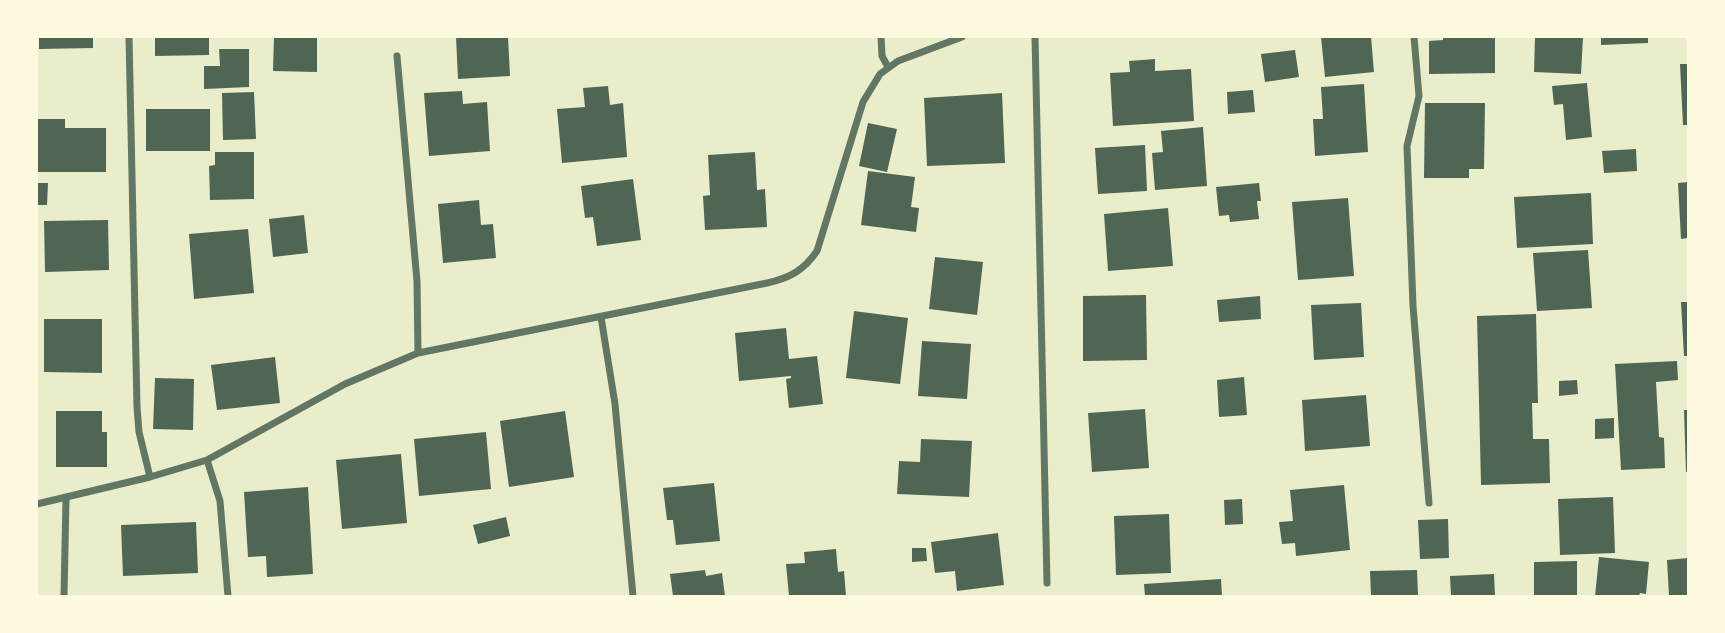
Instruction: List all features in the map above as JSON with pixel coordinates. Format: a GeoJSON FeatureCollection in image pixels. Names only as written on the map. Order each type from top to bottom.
{"type":"FeatureCollection","features":[{"type":"Feature","properties":{"kind":"street"},"geometry":{"type":"LineString","coordinates":[[129,37],[137,407],[139,432],[150,477]]}},
{"type":"Feature","properties":{"kind":"street"},"geometry":{"type":"LineString","coordinates":[[881,37],[882,56],[888,67]]}},
{"type":"Feature","properties":{"kind":"street"},"geometry":{"type":"LineString","coordinates":[[37,504],[150,477],[207,460],[345,384],[418,353],[782,280],[796,274],[809,263],[817,251],[859,111],[873,82],[888,67],[921,51],[962,37]]}},
{"type":"Feature","properties":{"kind":"street"},"geometry":{"type":"LineString","coordinates":[[1035,37],[1047,583]]}},
{"type":"Feature","properties":{"kind":"street"},"geometry":{"type":"LineString","coordinates":[[1414,37],[1419,96],[1408,146],[1413,306],[1429,503]]}},
{"type":"Feature","properties":{"kind":"street"},"geometry":{"type":"LineString","coordinates":[[397,56],[417,281],[418,353]]}},
{"type":"Feature","properties":{"kind":"street"},"geometry":{"type":"LineString","coordinates":[[601,317],[615,404],[632,596]]}},
{"type":"Feature","properties":{"kind":"street"},"geometry":{"type":"LineString","coordinates":[[207,460],[220,501],[228,596]]}},
{"type":"Feature","properties":{"kind":"street"},"geometry":{"type":"LineString","coordinates":[[64,596],[66,498]]}},
{"type":"Feature","properties":{"kind":"building"},"geometry":{"type":"Polygon","coordinates":[[[39,37],[93,37],[93,48],[39,49],[39,37]]]}},
{"type":"Feature","properties":{"kind":"building"},"geometry":{"type":"Polygon","coordinates":[[[155,37],[209,37],[209,55],[155,56],[155,37]]]}},
{"type":"Feature","properties":{"kind":"building"},"geometry":{"type":"Polygon","coordinates":[[[274,37],[317,37],[317,72],[273,71],[274,37]]]}},
{"type":"Feature","properties":{"kind":"building"},"geometry":{"type":"Polygon","coordinates":[[[456,37],[508,37],[510,76],[458,79],[456,37]]]}},
{"type":"Feature","properties":{"kind":"building"},"geometry":{"type":"Polygon","coordinates":[[[1321,37],[1371,37],[1374,72],[1325,77],[1321,37]]]}},
{"type":"Feature","properties":{"kind":"building"},"geometry":{"type":"Polygon","coordinates":[[[1443,37],[1495,37],[1495,73],[1429,74],[1429,41],[1443,40],[1443,37]]]}},
{"type":"Feature","properties":{"kind":"building"},"geometry":{"type":"Polygon","coordinates":[[[1535,37],[1583,37],[1581,74],[1534,72],[1535,37]]]}},
{"type":"Feature","properties":{"kind":"building"},"geometry":{"type":"Polygon","coordinates":[[[1601,37],[1648,37],[1648,43],[1601,45],[1601,37]]]}},
{"type":"Feature","properties":{"kind":"building"},"geometry":{"type":"Polygon","coordinates":[[[219,49],[249,49],[249,87],[204,89],[204,66],[220,66],[219,49]]]}},
{"type":"Feature","properties":{"kind":"building"},"geometry":{"type":"Polygon","coordinates":[[[1295,50],[1299,77],[1265,82],[1261,54],[1295,50]]]}},
{"type":"Feature","properties":{"kind":"building"},"geometry":{"type":"Polygon","coordinates":[[[1155,59],[1155,71],[1191,69],[1194,121],[1113,126],[1110,73],[1130,72],[1129,61],[1155,59]]]}},
{"type":"Feature","properties":{"kind":"building"},"geometry":{"type":"Polygon","coordinates":[[[1680,64],[1688,64],[1688,125],[1683,125],[1680,64]]]}},
{"type":"Feature","properties":{"kind":"building"},"geometry":{"type":"Polygon","coordinates":[[[1587,83],[1592,137],[1566,140],[1563,104],[1554,105],[1552,86],[1587,83]]]}},
{"type":"Feature","properties":{"kind":"building"},"geometry":{"type":"Polygon","coordinates":[[[1364,84],[1368,152],[1315,156],[1313,119],[1323,119],[1321,87],[1364,84]]]}},
{"type":"Feature","properties":{"kind":"building"},"geometry":{"type":"Polygon","coordinates":[[[608,86],[610,105],[623,103],[627,157],[562,163],[557,109],[585,107],[583,88],[608,86]]]}},
{"type":"Feature","properties":{"kind":"building"},"geometry":{"type":"Polygon","coordinates":[[[1253,90],[1255,112],[1228,114],[1227,92],[1253,90]]]}},
{"type":"Feature","properties":{"kind":"building"},"geometry":{"type":"Polygon","coordinates":[[[462,91],[463,104],[487,102],[490,151],[429,156],[424,93],[462,91]]]}},
{"type":"Feature","properties":{"kind":"building"},"geometry":{"type":"Polygon","coordinates":[[[254,92],[256,139],[223,140],[222,93],[254,92]]]}},
{"type":"Feature","properties":{"kind":"building"},"geometry":{"type":"Polygon","coordinates":[[[1002,93],[1005,163],[927,166],[924,98],[1002,93]]]}},
{"type":"Feature","properties":{"kind":"building"},"geometry":{"type":"Polygon","coordinates":[[[1425,103],[1485,103],[1484,169],[1469,169],[1469,178],[1424,178],[1425,103]]]}},
{"type":"Feature","properties":{"kind":"building"},"geometry":{"type":"Polygon","coordinates":[[[146,109],[210,109],[210,151],[146,151],[146,109]]]}},
{"type":"Feature","properties":{"kind":"building"},"geometry":{"type":"Polygon","coordinates":[[[38,119],[65,119],[65,128],[106,128],[106,172],[38,172],[38,119]]]}},
{"type":"Feature","properties":{"kind":"building"},"geometry":{"type":"Polygon","coordinates":[[[868,123],[897,129],[887,172],[859,166],[868,123]]]}},
{"type":"Feature","properties":{"kind":"building"},"geometry":{"type":"Polygon","coordinates":[[[1203,127],[1207,186],[1155,190],[1152,153],[1163,152],[1161,131],[1203,127]]]}},
{"type":"Feature","properties":{"kind":"building"},"geometry":{"type":"Polygon","coordinates":[[[1145,145],[1147,191],[1098,194],[1095,148],[1145,145]]]}},
{"type":"Feature","properties":{"kind":"building"},"geometry":{"type":"Polygon","coordinates":[[[1636,149],[1637,171],[1604,173],[1602,151],[1636,149]]]}},
{"type":"Feature","properties":{"kind":"building"},"geometry":{"type":"Polygon","coordinates":[[[215,152],[254,152],[254,199],[210,200],[209,166],[215,165],[215,152]]]}},
{"type":"Feature","properties":{"kind":"building"},"geometry":{"type":"Polygon","coordinates":[[[755,152],[757,190],[765,189],[767,227],[705,230],[703,196],[710,195],[708,155],[755,152]]]}},
{"type":"Feature","properties":{"kind":"building"},"geometry":{"type":"Polygon","coordinates":[[[868,171],[915,177],[911,207],[919,208],[916,232],[861,225],[868,171]]]}},
{"type":"Feature","properties":{"kind":"building"},"geometry":{"type":"Polygon","coordinates":[[[633,179],[641,240],[597,246],[593,217],[585,218],[581,186],[633,179]]]}},
{"type":"Feature","properties":{"kind":"building"},"geometry":{"type":"Polygon","coordinates":[[[1688,182],[1688,238],[1681,239],[1678,183],[1688,182]]]}},
{"type":"Feature","properties":{"kind":"building"},"geometry":{"type":"Polygon","coordinates":[[[37,183],[48,183],[47,205],[37,205],[37,183]]]}},
{"type":"Feature","properties":{"kind":"building"},"geometry":{"type":"Polygon","coordinates":[[[1259,183],[1259,219],[1230,222],[1229,215],[1219,216],[1216,187],[1259,183]]]}},
{"type":"Feature","properties":{"kind":"building"},"geometry":{"type":"Polygon","coordinates":[[[1591,193],[1593,244],[1517,248],[1514,197],[1591,193]]]}},
{"type":"Feature","properties":{"kind":"building"},"geometry":{"type":"Polygon","coordinates":[[[1348,198],[1354,276],[1298,280],[1292,202],[1348,198]]]}},
{"type":"Feature","properties":{"kind":"building"},"geometry":{"type":"Polygon","coordinates":[[[479,200],[481,225],[493,224],[496,258],[443,263],[438,204],[479,200]]]}},
{"type":"Feature","properties":{"kind":"building"},"geometry":{"type":"Polygon","coordinates":[[[1168,208],[1173,266],[1108,271],[1104,214],[1168,208]]]}},
{"type":"Feature","properties":{"kind":"building"},"geometry":{"type":"Polygon","coordinates":[[[304,215],[308,253],[273,257],[269,219],[304,215]]]}},
{"type":"Feature","properties":{"kind":"building"},"geometry":{"type":"Polygon","coordinates":[[[108,220],[109,270],[45,272],[44,221],[108,220]]]}},
{"type":"Feature","properties":{"kind":"building"},"geometry":{"type":"Polygon","coordinates":[[[248,229],[254,293],[194,299],[189,234],[248,229]]]}},
{"type":"Feature","properties":{"kind":"building"},"geometry":{"type":"Polygon","coordinates":[[[1588,250],[1592,308],[1537,311],[1533,253],[1588,250]]]}},
{"type":"Feature","properties":{"kind":"building"},"geometry":{"type":"Polygon","coordinates":[[[935,257],[983,262],[977,315],[929,309],[935,257]]]}},
{"type":"Feature","properties":{"kind":"building"},"geometry":{"type":"Polygon","coordinates":[[[1146,295],[1147,360],[1083,361],[1083,296],[1146,295]]]}},
{"type":"Feature","properties":{"kind":"building"},"geometry":{"type":"Polygon","coordinates":[[[1260,296],[1261,319],[1219,322],[1217,300],[1260,296]]]}},
{"type":"Feature","properties":{"kind":"building"},"geometry":{"type":"Polygon","coordinates":[[[1681,302],[1688,302],[1688,356],[1684,356],[1681,302]]]}},
{"type":"Feature","properties":{"kind":"building"},"geometry":{"type":"Polygon","coordinates":[[[1361,303],[1364,357],[1314,360],[1311,305],[1361,303]]]}},
{"type":"Feature","properties":{"kind":"building"},"geometry":{"type":"Polygon","coordinates":[[[854,311],[908,318],[900,384],[846,378],[854,311]]]}},
{"type":"Feature","properties":{"kind":"building"},"geometry":{"type":"Polygon","coordinates":[[[1536,314],[1538,403],[1532,403],[1533,439],[1549,439],[1550,483],[1481,485],[1477,316],[1536,314]]]}},
{"type":"Feature","properties":{"kind":"building"},"geometry":{"type":"Polygon","coordinates":[[[44,319],[102,319],[102,373],[44,372],[44,319]]]}},
{"type":"Feature","properties":{"kind":"building"},"geometry":{"type":"Polygon","coordinates":[[[786,328],[789,359],[817,356],[823,404],[789,408],[786,379],[791,376],[739,381],[735,333],[786,328]]]}},
{"type":"Feature","properties":{"kind":"building"},"geometry":{"type":"Polygon","coordinates":[[[922,341],[971,344],[967,399],[918,396],[922,341]]]}},
{"type":"Feature","properties":{"kind":"building"},"geometry":{"type":"Polygon","coordinates":[[[275,357],[280,403],[217,410],[211,365],[275,357]]]}},
{"type":"Feature","properties":{"kind":"building"},"geometry":{"type":"Polygon","coordinates":[[[1677,361],[1678,380],[1656,382],[1659,437],[1664,438],[1665,468],[1621,470],[1615,364],[1677,361]]]}},
{"type":"Feature","properties":{"kind":"building"},"geometry":{"type":"Polygon","coordinates":[[[1244,377],[1247,415],[1219,417],[1217,380],[1244,377]]]}},
{"type":"Feature","properties":{"kind":"building"},"geometry":{"type":"Polygon","coordinates":[[[155,378],[194,379],[193,430],[153,429],[155,378]]]}},
{"type":"Feature","properties":{"kind":"building"},"geometry":{"type":"Polygon","coordinates":[[[1577,380],[1578,394],[1559,396],[1559,381],[1577,380]]]}},
{"type":"Feature","properties":{"kind":"building"},"geometry":{"type":"Polygon","coordinates":[[[1366,395],[1370,446],[1305,451],[1302,400],[1366,395]]]}},
{"type":"Feature","properties":{"kind":"building"},"geometry":{"type":"Polygon","coordinates":[[[1145,409],[1149,468],[1092,472],[1088,413],[1145,409]]]}},
{"type":"Feature","properties":{"kind":"building"},"geometry":{"type":"Polygon","coordinates":[[[1684,410],[1688,410],[1688,472],[1686,472],[1684,410]]]}},
{"type":"Feature","properties":{"kind":"building"},"geometry":{"type":"Polygon","coordinates":[[[56,411],[102,411],[102,432],[107,432],[107,467],[56,467],[56,411]]]}},
{"type":"Feature","properties":{"kind":"building"},"geometry":{"type":"Polygon","coordinates":[[[565,411],[574,477],[509,487],[500,421],[565,411]]]}},
{"type":"Feature","properties":{"kind":"building"},"geometry":{"type":"Polygon","coordinates":[[[1614,418],[1614,438],[1595,439],[1595,419],[1614,418]]]}},
{"type":"Feature","properties":{"kind":"building"},"geometry":{"type":"Polygon","coordinates":[[[486,432],[491,489],[419,496],[414,439],[486,432]]]}},
{"type":"Feature","properties":{"kind":"building"},"geometry":{"type":"Polygon","coordinates":[[[921,439],[972,441],[969,497],[897,494],[899,461],[920,462],[921,439]]]}},
{"type":"Feature","properties":{"kind":"building"},"geometry":{"type":"Polygon","coordinates":[[[401,454],[407,523],[342,529],[336,460],[401,454]]]}},
{"type":"Feature","properties":{"kind":"building"},"geometry":{"type":"Polygon","coordinates":[[[714,483],[720,541],[676,545],[673,520],[667,520],[663,488],[714,483]]]}},
{"type":"Feature","properties":{"kind":"building"},"geometry":{"type":"Polygon","coordinates":[[[1344,485],[1350,550],[1296,556],[1295,543],[1282,544],[1279,522],[1293,521],[1290,490],[1344,485]]]}},
{"type":"Feature","properties":{"kind":"building"},"geometry":{"type":"Polygon","coordinates":[[[308,487],[313,574],[267,577],[266,556],[248,557],[244,492],[308,487]]]}},
{"type":"Feature","properties":{"kind":"building"},"geometry":{"type":"Polygon","coordinates":[[[1613,497],[1615,553],[1560,555],[1558,499],[1613,497]]]}},
{"type":"Feature","properties":{"kind":"building"},"geometry":{"type":"Polygon","coordinates":[[[1242,499],[1243,524],[1225,525],[1224,500],[1242,499]]]}},
{"type":"Feature","properties":{"kind":"building"},"geometry":{"type":"Polygon","coordinates":[[[1169,514],[1171,573],[1116,575],[1114,516],[1169,514]]]}},
{"type":"Feature","properties":{"kind":"building"},"geometry":{"type":"Polygon","coordinates":[[[506,517],[510,536],[478,544],[473,525],[506,517]]]}},
{"type":"Feature","properties":{"kind":"building"},"geometry":{"type":"Polygon","coordinates":[[[1448,519],[1449,558],[1420,559],[1418,520],[1448,519]]]}},
{"type":"Feature","properties":{"kind":"building"},"geometry":{"type":"Polygon","coordinates":[[[196,522],[198,573],[123,576],[121,525],[196,522]]]}},
{"type":"Feature","properties":{"kind":"building"},"geometry":{"type":"Polygon","coordinates":[[[998,533],[1004,585],[957,591],[955,571],[935,573],[931,542],[998,533]]]}},
{"type":"Feature","properties":{"kind":"building"},"geometry":{"type":"Polygon","coordinates":[[[912,548],[926,548],[927,561],[912,562],[912,548]]]}},
{"type":"Feature","properties":{"kind":"building"},"geometry":{"type":"Polygon","coordinates":[[[836,549],[838,572],[844,571],[846,596],[789,596],[786,564],[805,563],[804,552],[836,549]]]}},
{"type":"Feature","properties":{"kind":"building"},"geometry":{"type":"Polygon","coordinates":[[[1599,557],[1649,562],[1646,594],[1595,596],[1599,557]]]}},
{"type":"Feature","properties":{"kind":"building"},"geometry":{"type":"Polygon","coordinates":[[[1688,558],[1688,596],[1669,596],[1667,560],[1688,558]]]}},
{"type":"Feature","properties":{"kind":"building"},"geometry":{"type":"Polygon","coordinates":[[[1577,561],[1577,596],[1534,596],[1534,562],[1577,561]]]}},
{"type":"Feature","properties":{"kind":"building"},"geometry":{"type":"Polygon","coordinates":[[[705,570],[706,576],[722,573],[725,596],[673,596],[670,574],[705,570]]]}},
{"type":"Feature","properties":{"kind":"building"},"geometry":{"type":"Polygon","coordinates":[[[1417,570],[1418,596],[1371,596],[1370,571],[1417,570]]]}},
{"type":"Feature","properties":{"kind":"building"},"geometry":{"type":"Polygon","coordinates":[[[1494,574],[1495,596],[1451,596],[1450,576],[1494,574]]]}},
{"type":"Feature","properties":{"kind":"building"},"geometry":{"type":"Polygon","coordinates":[[[1221,579],[1222,596],[1145,596],[1144,584],[1221,579]]]}}]}
